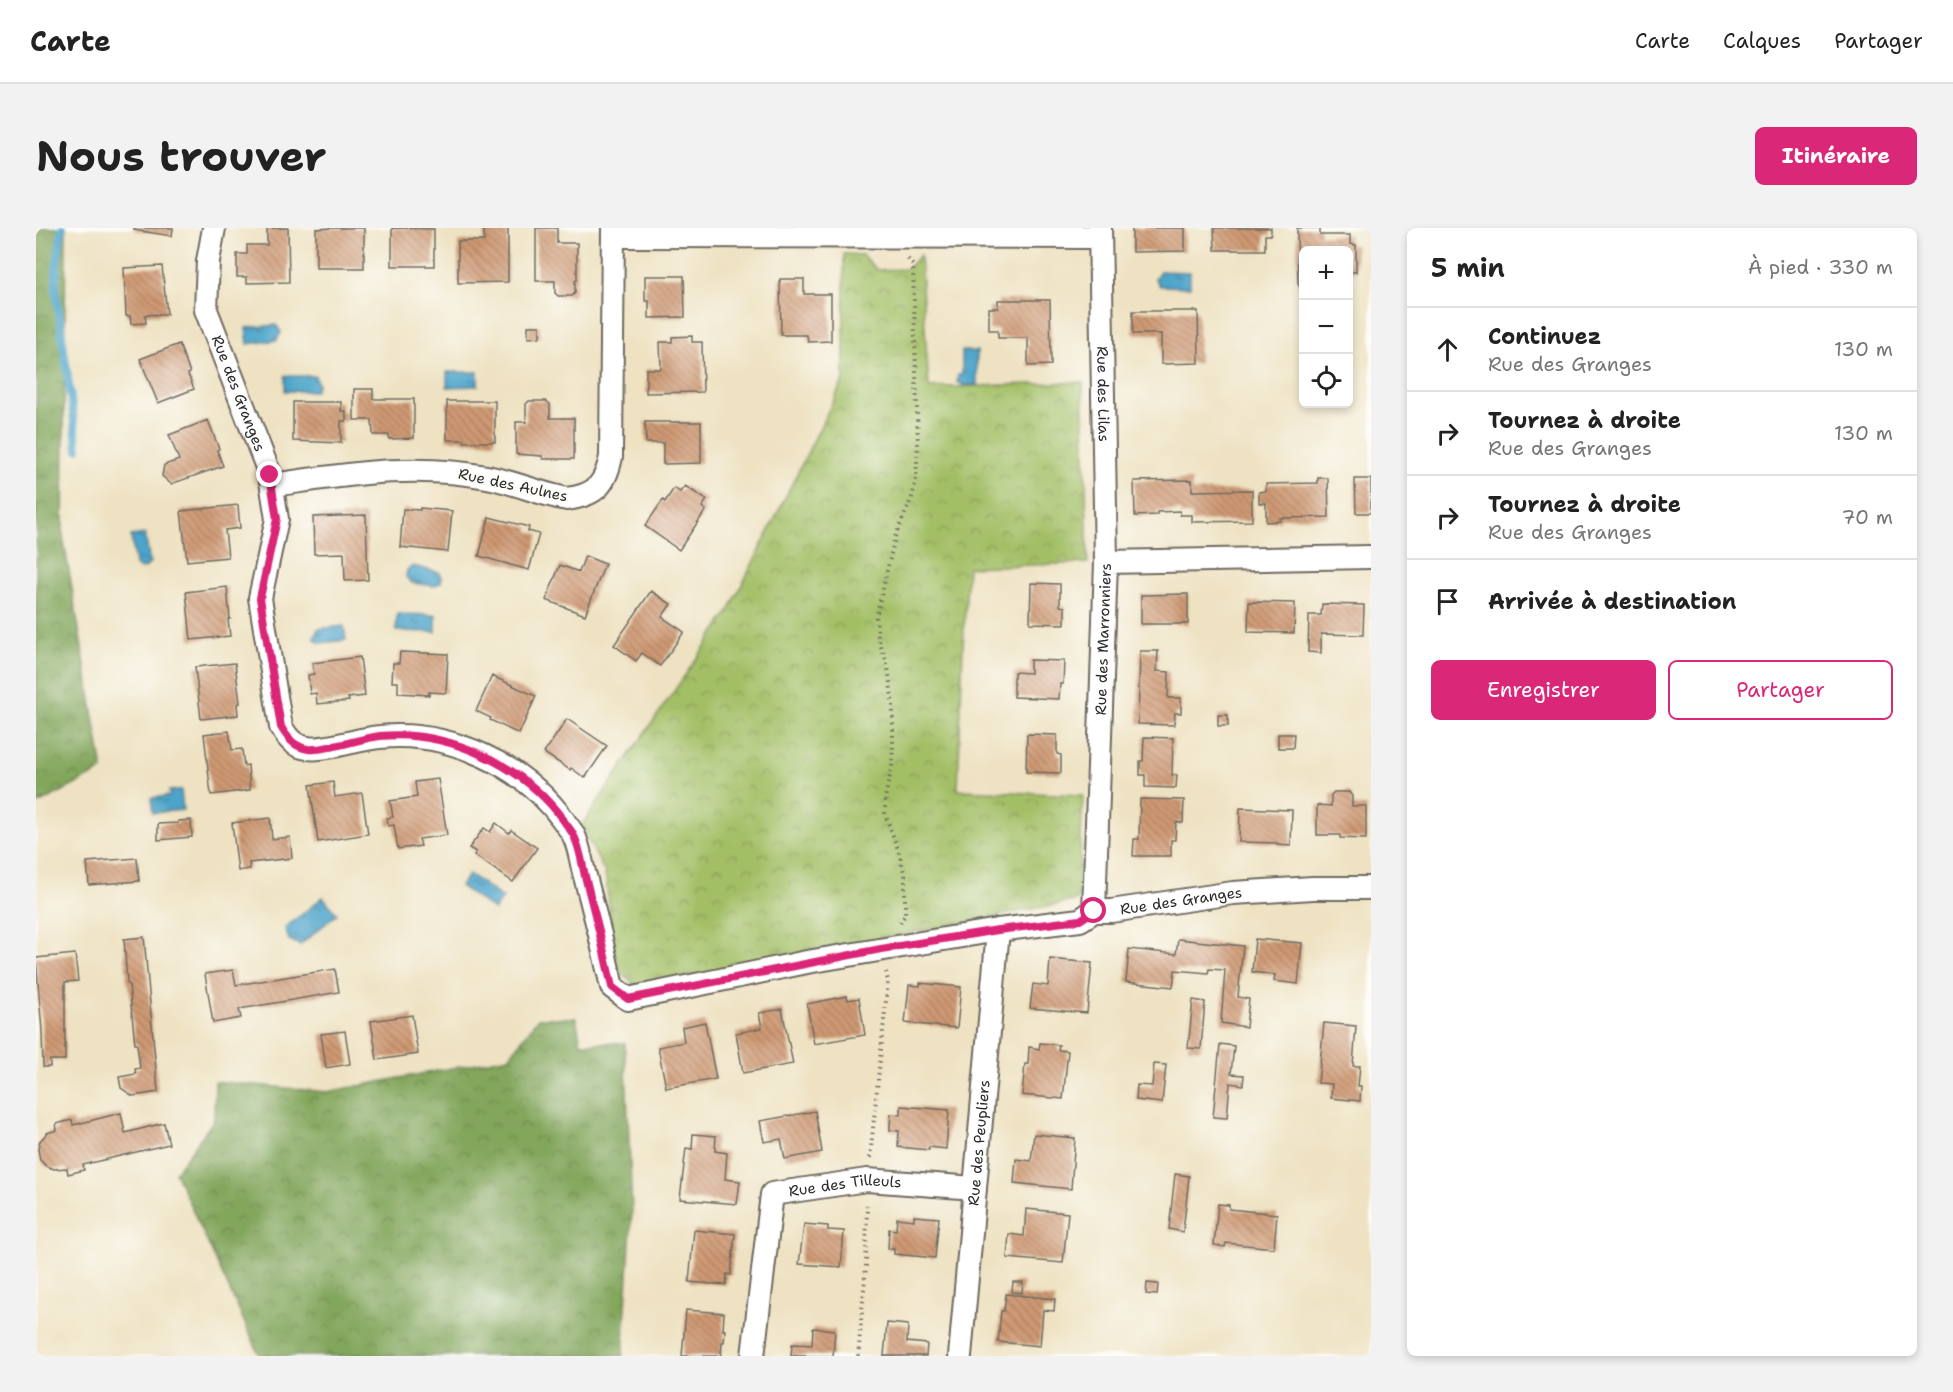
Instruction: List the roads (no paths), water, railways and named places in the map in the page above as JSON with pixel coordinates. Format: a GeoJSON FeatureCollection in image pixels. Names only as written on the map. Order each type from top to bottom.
{"type":"FeatureCollection","features":[{"type":"Feature","properties":{"kind":"street","name":"Rue des Granges"},"geometry":{"type":"LineString","coordinates":[[214,228],[208,261],[206,310],[272,485],[277,519],[260,598],[281,727],[287,738],[298,746],[311,749],[380,736],[410,735],[442,740],[479,753],[508,769],[537,790],[574,836],[600,931],[612,987],[628,999],[881,949],[998,930],[1080,920],[1094,911],[1111,911],[1233,893],[1313,888],[1371,888]]}},
{"type":"Feature","properties":{"kind":"street","name":"Rue des Aulnes"},"geometry":{"type":"LineString","coordinates":[[272,485],[369,471],[420,469],[488,477],[567,499],[580,497],[600,486],[607,473],[610,457],[614,232]]}},
{"type":"Feature","properties":{"kind":"street"},"geometry":{"type":"LineString","coordinates":[[614,232],[889,236],[1100,232]]}},
{"type":"Feature","properties":{"kind":"street","name":"Rue des Lilas"},"geometry":{"type":"LineString","coordinates":[[1100,232],[1106,562]]}},
{"type":"Feature","properties":{"kind":"street","name":"Rue des Marronniers"},"geometry":{"type":"LineString","coordinates":[[1094,911],[1106,562],[1371,557]]}},
{"type":"Feature","properties":{"kind":"street","name":"Rue des Peupliers"},"geometry":{"type":"LineString","coordinates":[[960,1356],[998,930]]}},
{"type":"Feature","properties":{"kind":"street","name":"Rue des Tilleuls"},"geometry":{"type":"LineString","coordinates":[[753,1356],[772,1194],[867,1180],[975,1188]]}},
{"type":"Feature","properties":{"kind":"water"},"geometry":{"type":"Polygon","coordinates":[[[1160,271],[1190,272],[1190,287],[1160,286],[1155,278],[1160,271]]]}},
{"type":"Feature","properties":{"kind":"water"},"geometry":{"type":"Polygon","coordinates":[[[276,325],[281,332],[277,340],[248,344],[246,328],[276,325]]]}},
{"type":"Feature","properties":{"kind":"water"},"geometry":{"type":"Polygon","coordinates":[[[962,351],[977,351],[977,385],[957,383],[958,375],[962,375],[962,351]]]}},
{"type":"Feature","properties":{"kind":"water"},"geometry":{"type":"Polygon","coordinates":[[[447,372],[478,372],[478,386],[447,387],[447,372]]]}},
{"type":"Feature","properties":{"kind":"water"},"geometry":{"type":"Polygon","coordinates":[[[285,376],[315,376],[318,384],[315,391],[285,391],[285,376]]]}},
{"type":"Feature","properties":{"kind":"water"},"geometry":{"type":"Polygon","coordinates":[[[145,534],[150,563],[141,569],[135,565],[131,536],[145,534]]]}},
{"type":"Feature","properties":{"kind":"water"},"geometry":{"type":"Polygon","coordinates":[[[413,566],[440,573],[441,582],[435,586],[412,583],[406,577],[407,570],[413,566]]]}},
{"type":"Feature","properties":{"kind":"water"},"geometry":{"type":"Polygon","coordinates":[[[397,614],[436,615],[436,632],[396,631],[397,614]]]}},
{"type":"Feature","properties":{"kind":"water"},"geometry":{"type":"Polygon","coordinates":[[[344,626],[346,640],[320,643],[314,638],[318,629],[344,626]]]}},
{"type":"Feature","properties":{"kind":"water"},"geometry":{"type":"Polygon","coordinates":[[[181,790],[183,810],[153,813],[151,798],[170,796],[169,791],[181,790]]]}},
{"type":"Feature","properties":{"kind":"water"},"geometry":{"type":"Polygon","coordinates":[[[469,874],[503,898],[494,910],[460,886],[469,874]]]}},
{"type":"Feature","properties":{"kind":"water"},"geometry":{"type":"Polygon","coordinates":[[[323,897],[337,914],[300,945],[289,940],[285,928],[323,897]]]}},
{"type":"Feature","properties":{"kind":"waterway"},"geometry":{"type":"LineString","coordinates":[[62,228],[56,271],[56,293],[78,449]]}}]}
